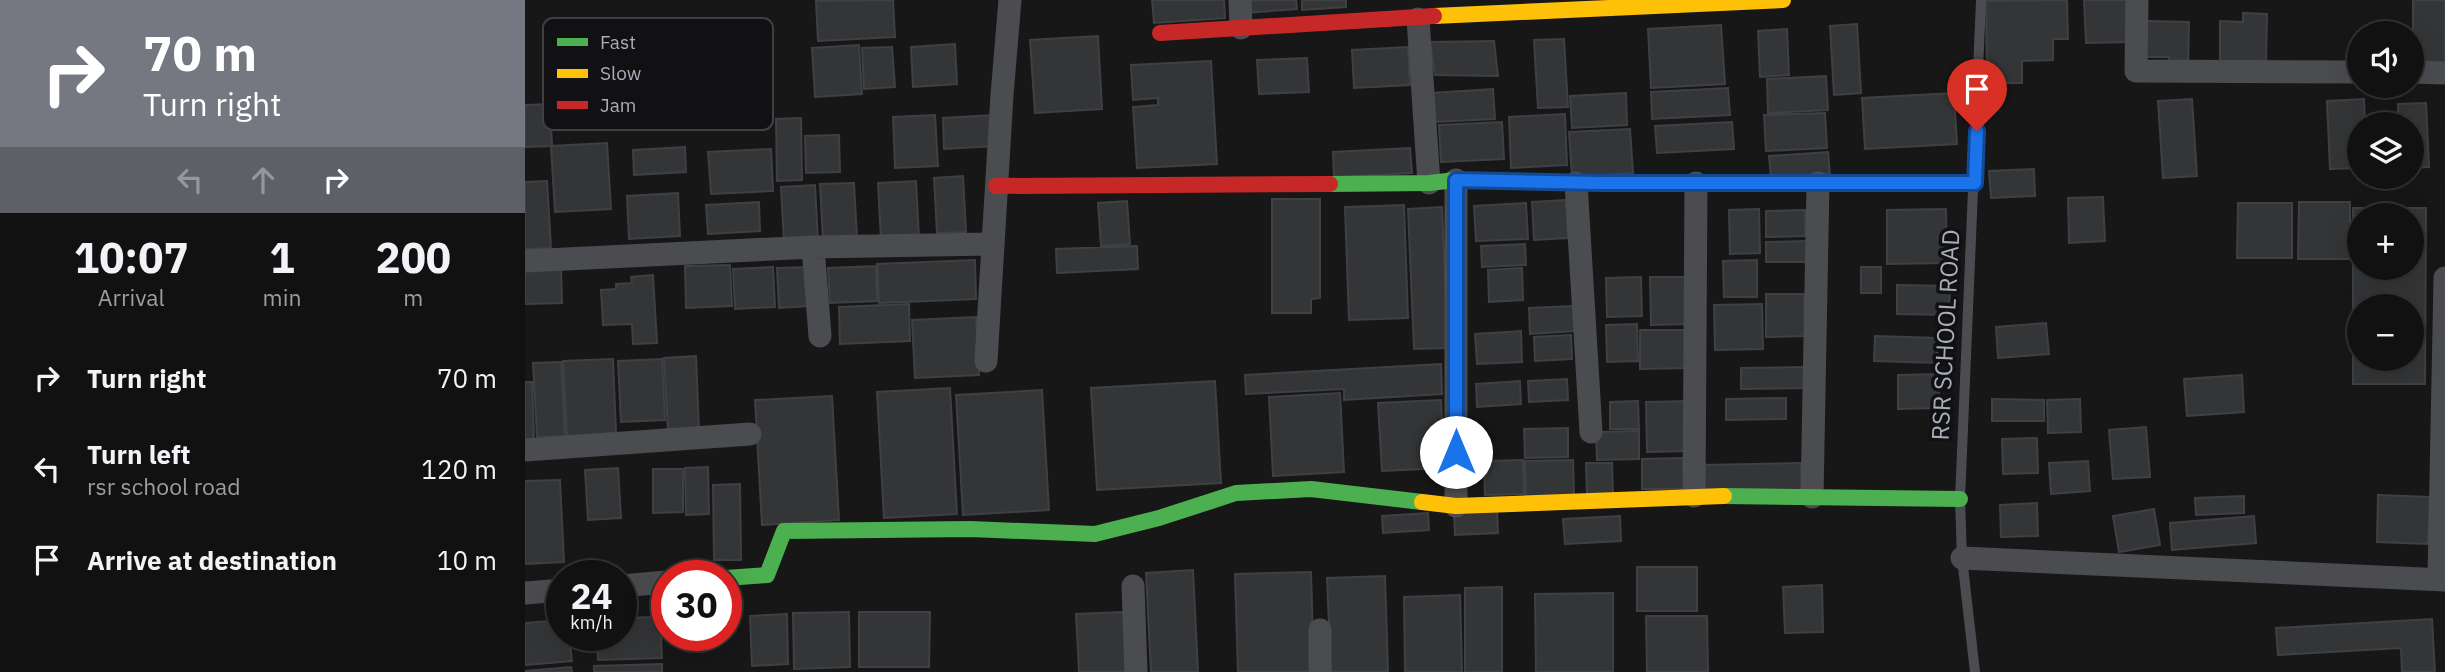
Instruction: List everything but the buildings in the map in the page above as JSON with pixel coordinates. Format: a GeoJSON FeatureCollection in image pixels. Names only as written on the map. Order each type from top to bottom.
{"type":"FeatureCollection","features":[{"type":"Feature","properties":{"kind":"street"},"geometry":{"type":"LineString","coordinates":[[986,361],[1010,0]]}},
{"type":"Feature","properties":{"kind":"street"},"geometry":{"type":"LineString","coordinates":[[1240,0],[1241,28]]}},
{"type":"Feature","properties":{"kind":"street"},"geometry":{"type":"LineString","coordinates":[[1160,33],[1418,19],[1587,3],[1783,0]]}},
{"type":"Feature","properties":{"kind":"street"},"geometry":{"type":"LineString","coordinates":[[2137,0],[2136,71],[2347,72]]}},
{"type":"Feature","properties":{"kind":"street"},"geometry":{"type":"LineString","coordinates":[[1418,19],[1429,183]]}},
{"type":"Feature","properties":{"kind":"street"},"geometry":{"type":"LineString","coordinates":[[2424,72],[2445,73]]}},
{"type":"Feature","properties":{"kind":"street"},"geometry":{"type":"LineString","coordinates":[[996,186],[1429,183],[1456,180],[1576,183],[1975,183]]}},
{"type":"Feature","properties":{"kind":"street"},"geometry":{"type":"LineString","coordinates":[[1456,180],[1456,506]]}},
{"type":"Feature","properties":{"kind":"street"},"geometry":{"type":"LineString","coordinates":[[1576,183],[1591,432]]}},
{"type":"Feature","properties":{"kind":"street"},"geometry":{"type":"LineString","coordinates":[[1694,496],[1696,183]]}},
{"type":"Feature","properties":{"kind":"street"},"geometry":{"type":"LineString","coordinates":[[1812,497],[1818,183]]}},
{"type":"Feature","properties":{"kind":"street"},"geometry":{"type":"LineString","coordinates":[[525,261],[813,247],[992,244]]}},
{"type":"Feature","properties":{"kind":"street"},"geometry":{"type":"LineString","coordinates":[[813,247],[820,336]]}},
{"type":"Feature","properties":{"kind":"street"},"geometry":{"type":"LineString","coordinates":[[1962,558],[2442,580],[2445,278]]}},
{"type":"Feature","properties":{"kind":"street"},"geometry":{"type":"LineString","coordinates":[[525,450],[750,434]]}},
{"type":"Feature","properties":{"kind":"street"},"geometry":{"type":"LineString","coordinates":[[742,577],[767,575],[784,531],[970,529],[1095,534],[1159,518],[1236,493],[1311,489],[1456,506],[1694,496],[1959,499]]}},
{"type":"Feature","properties":{"kind":"street"},"geometry":{"type":"LineString","coordinates":[[1133,586],[1136,672]]}},
{"type":"Feature","properties":{"kind":"street"},"geometry":{"type":"LineString","coordinates":[[525,593],[546,591]]}},
{"type":"Feature","properties":{"kind":"street"},"geometry":{"type":"LineString","coordinates":[[1320,630],[1320,672]]}},
{"type":"Feature","properties":{"kind":"lane","name":"RSR SCHOOL ROAD"},"geometry":{"type":"LineString","coordinates":[[1975,672],[1962,558],[1959,499],[1981,0]]}},
{"type":"Feature","properties":{"kind":"traffic: fast"},"geometry":{"type":"LineString","coordinates":[[1330,184],[1429,183],[1456,180],[1576,183],[1975,183]]}},
{"type":"Feature","properties":{"kind":"traffic: fast"},"geometry":{"type":"LineString","coordinates":[[742,577],[767,575],[784,531],[970,529],[1095,534],[1159,518],[1236,493],[1311,489],[1422,502]]}},
{"type":"Feature","properties":{"kind":"traffic: fast"},"geometry":{"type":"LineString","coordinates":[[1724,496],[1960,499]]}},
{"type":"Feature","properties":{"kind":"traffic: slow"},"geometry":{"type":"LineString","coordinates":[[1434,16],[1783,0]]}},
{"type":"Feature","properties":{"kind":"traffic: slow"},"geometry":{"type":"LineString","coordinates":[[1422,502],[1456,506],[1724,496]]}},
{"type":"Feature","properties":{"kind":"traffic: jam"},"geometry":{"type":"LineString","coordinates":[[1160,33],[1434,16]]}},
{"type":"Feature","properties":{"kind":"traffic: jam"},"geometry":{"type":"LineString","coordinates":[[996,186],[1330,184]]}},
{"type":"Feature","properties":{"kind":"route"},"geometry":{"type":"LineString","coordinates":[[1456,452],[1456,180],[1600,183],[1975,183],[1977,131]]}}]}
